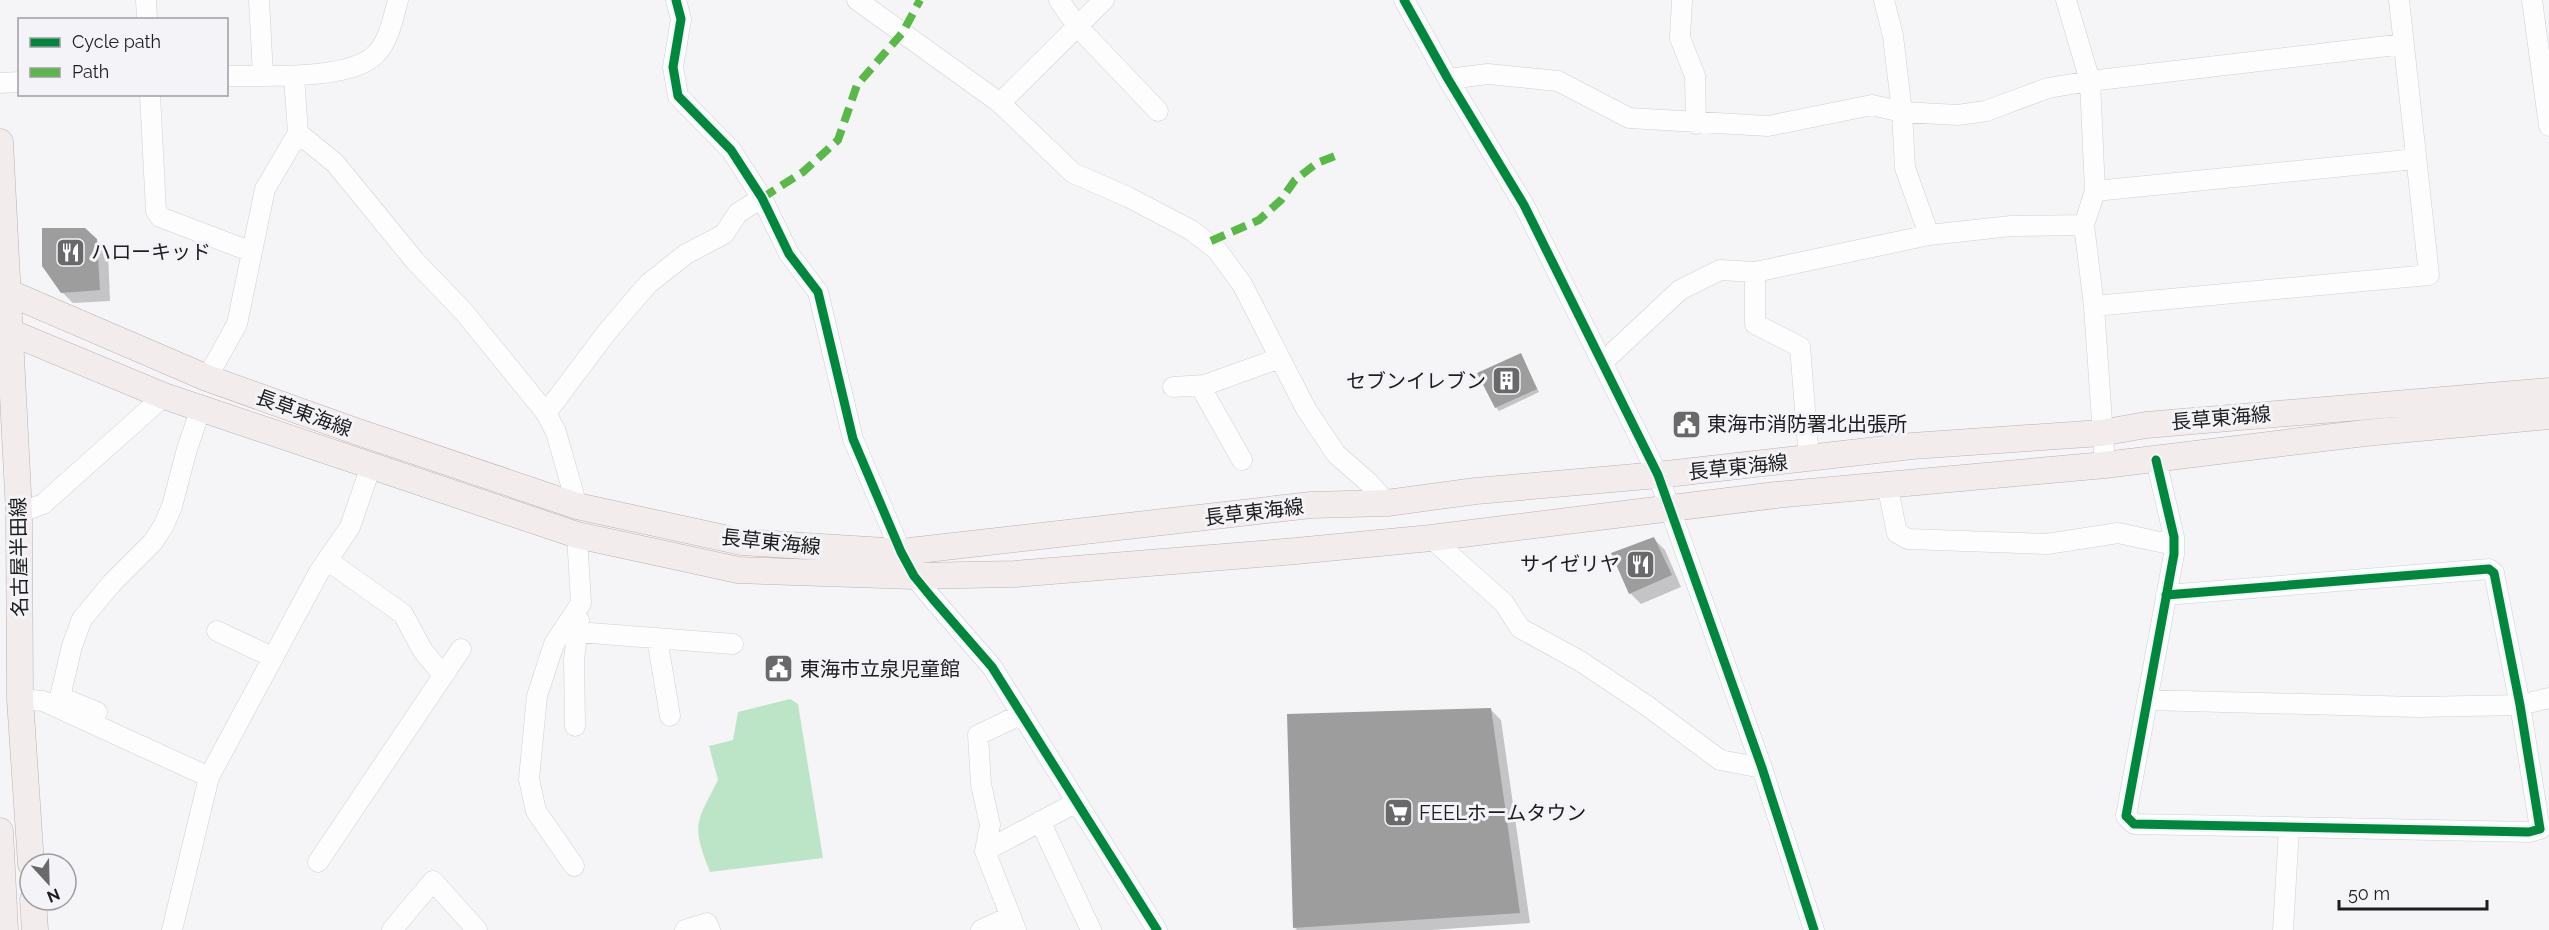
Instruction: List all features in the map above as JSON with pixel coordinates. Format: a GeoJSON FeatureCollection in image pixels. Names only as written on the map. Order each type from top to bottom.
{"type":"FeatureCollection","features":[{"type":"Feature","properties":{"kind":"main road","name":"名古屋半田線"},"geometry":{"type":"LineString","coordinates":[[0,142],[5,331],[19,513],[20,699],[30,852]]}},
{"type":"Feature","properties":{"kind":"main road","name":"長草東海線"},"geometry":{"type":"LineString","coordinates":[[4,291],[207,378],[577,506],[742,542],[901,552],[1311,505],[1387,502],[1476,490],[1658,475],[1912,446],[2101,433],[2146,424],[2549,391]]}},
{"type":"Feature","properties":{"kind":"main road","name":"長草東海線"},"geometry":{"type":"LineString","coordinates":[[5,331],[164,396],[577,535],[738,570],[914,576],[1015,574],[1431,538],[1670,507],[1887,484],[2156,460],[2365,433],[2549,416]]}},
{"type":"Feature","properties":{"kind":"main road"},"geometry":{"type":"LineString","coordinates":[[0,831],[5,930]]}},
{"type":"Feature","properties":{"kind":"main road"},"geometry":{"type":"LineString","coordinates":[[34,912],[35,930]]}},
{"type":"Feature","properties":{"kind":"street"},"geometry":{"type":"LineString","coordinates":[[146,0],[147,18]]}},
{"type":"Feature","properties":{"kind":"street"},"geometry":{"type":"LineString","coordinates":[[259,0],[263,75]]}},
{"type":"Feature","properties":{"kind":"street"},"geometry":{"type":"LineString","coordinates":[[228,76],[294,77],[357,66],[375,55],[389,31],[398,0]]}},
{"type":"Feature","properties":{"kind":"street"},"geometry":{"type":"LineString","coordinates":[[676,0],[681,19],[673,67],[678,96],[731,150],[762,198],[789,254],[818,292],[853,439],[901,552],[914,576],[992,667],[1157,930]]}},
{"type":"Feature","properties":{"kind":"street"},"geometry":{"type":"LineString","coordinates":[[857,0],[1000,103],[1073,173],[1128,197],[1191,230],[1217,250],[1242,284],[1306,409],[1336,454],[1387,502]]}},
{"type":"Feature","properties":{"kind":"street"},"geometry":{"type":"LineString","coordinates":[[1059,0],[1077,26],[1158,111]]}},
{"type":"Feature","properties":{"kind":"street"},"geometry":{"type":"LineString","coordinates":[[1000,103],[1104,0]]}},
{"type":"Feature","properties":{"kind":"street"},"geometry":{"type":"LineString","coordinates":[[1404,0],[1448,79],[1524,205],[1604,361],[1658,475],[1762,768],[1814,930]]}},
{"type":"Feature","properties":{"kind":"street"},"geometry":{"type":"LineString","coordinates":[[1682,0],[1680,38],[1695,76],[1696,124]]}},
{"type":"Feature","properties":{"kind":"street"},"geometry":{"type":"LineString","coordinates":[[1884,0],[1893,36],[1902,112],[1905,168],[1929,235]]}},
{"type":"Feature","properties":{"kind":"street"},"geometry":{"type":"LineString","coordinates":[[2066,0],[2090,81],[2095,191],[2084,225],[2094,306],[2105,465]]}},
{"type":"Feature","properties":{"kind":"street"},"geometry":{"type":"LineString","coordinates":[[2094,306],[2429,275],[2399,0]]}},
{"type":"Feature","properties":{"kind":"street"},"geometry":{"type":"LineString","coordinates":[[2532,0],[2549,126]]}},
{"type":"Feature","properties":{"kind":"street"},"geometry":{"type":"LineString","coordinates":[[1448,79],[1488,74],[1558,81],[1629,118],[1696,124],[1768,126],[1872,105],[1902,112],[1958,115],[1986,111],[2048,88],[2090,81],[2404,44]]}},
{"type":"Feature","properties":{"kind":"street"},"geometry":{"type":"LineString","coordinates":[[207,378],[237,324],[265,189],[293,147],[298,133],[294,77]]}},
{"type":"Feature","properties":{"kind":"street"},"geometry":{"type":"LineString","coordinates":[[0,83],[18,82]]}},
{"type":"Feature","properties":{"kind":"street"},"geometry":{"type":"LineString","coordinates":[[150,96],[156,211],[160,217],[252,252]]}},
{"type":"Feature","properties":{"kind":"street"},"geometry":{"type":"LineString","coordinates":[[298,133],[335,163],[415,261],[464,312],[546,413],[556,432],[577,506]]}},
{"type":"Feature","properties":{"kind":"street"},"geometry":{"type":"LineString","coordinates":[[2095,191],[2416,159]]}},
{"type":"Feature","properties":{"kind":"street"},"geometry":{"type":"LineString","coordinates":[[546,413],[607,332],[648,284],[686,254],[724,234],[738,213],[762,198]]}},
{"type":"Feature","properties":{"kind":"street"},"geometry":{"type":"LineString","coordinates":[[1604,361],[1680,290],[1720,270],[1755,272],[1929,235],[2011,226],[2084,225]]}},
{"type":"Feature","properties":{"kind":"street"},"geometry":{"type":"LineString","coordinates":[[1755,272],[1755,324],[1800,347],[1809,459]]}},
{"type":"Feature","properties":{"kind":"street"},"geometry":{"type":"LineString","coordinates":[[1173,387],[1205,385],[1280,358]]}},
{"type":"Feature","properties":{"kind":"street"},"geometry":{"type":"LineString","coordinates":[[1205,385],[1204,393],[1242,460]]}},
{"type":"Feature","properties":{"kind":"street"},"geometry":{"type":"LineString","coordinates":[[19,513],[43,504],[164,396]]}},
{"type":"Feature","properties":{"kind":"street"},"geometry":{"type":"LineString","coordinates":[[92,723],[97,712],[60,697],[72,646],[82,619],[112,583],[153,542],[164,525],[172,506],[201,408]]}},
{"type":"Feature","properties":{"kind":"street"},"geometry":{"type":"LineString","coordinates":[[2156,460],[2174,545],[2126,816],[2134,824],[2289,829],[2529,832],[2540,829],[2520,705],[2494,573],[2489,569],[2166,595]]}},
{"type":"Feature","properties":{"kind":"street"},"geometry":{"type":"LineString","coordinates":[[172,930],[209,777],[272,657],[327,560],[350,527],[371,466]]}},
{"type":"Feature","properties":{"kind":"street"},"geometry":{"type":"LineString","coordinates":[[1887,484],[1898,533],[1908,539],[2047,544],[2118,533],[2174,545]]}},
{"type":"Feature","properties":{"kind":"street"},"geometry":{"type":"LineString","coordinates":[[575,726],[574,659],[581,603],[577,535]]}},
{"type":"Feature","properties":{"kind":"street"},"geometry":{"type":"LineString","coordinates":[[1431,538],[1504,603],[1520,628],[1580,661],[1646,705],[1720,760],[1762,768]]}},
{"type":"Feature","properties":{"kind":"street"},"geometry":{"type":"LineString","coordinates":[[327,560],[403,614],[423,651],[443,675]]}},
{"type":"Feature","properties":{"kind":"street"},"geometry":{"type":"LineString","coordinates":[[574,866],[536,811],[529,778],[537,696],[554,644],[581,603]]}},
{"type":"Feature","properties":{"kind":"street"},"geometry":{"type":"LineString","coordinates":[[217,631],[272,657]]}},
{"type":"Feature","properties":{"kind":"street"},"geometry":{"type":"LineString","coordinates":[[577,632],[733,644]]}},
{"type":"Feature","properties":{"kind":"street"},"geometry":{"type":"LineString","coordinates":[[657,638],[670,716]]}},
{"type":"Feature","properties":{"kind":"street"},"geometry":{"type":"LineString","coordinates":[[318,862],[461,649]]}},
{"type":"Feature","properties":{"kind":"street"},"geometry":{"type":"LineString","coordinates":[[2148,700],[2417,707],[2520,705],[2549,698]]}},
{"type":"Feature","properties":{"kind":"street"},"geometry":{"type":"LineString","coordinates":[[20,699],[43,701],[209,777]]}},
{"type":"Feature","properties":{"kind":"street"},"geometry":{"type":"LineString","coordinates":[[981,930],[1013,923],[986,851],[990,825],[981,784],[978,735],[1022,714]]}},
{"type":"Feature","properties":{"kind":"street"},"geometry":{"type":"LineString","coordinates":[[986,851],[1077,802]]}},
{"type":"Feature","properties":{"kind":"street"},"geometry":{"type":"LineString","coordinates":[[1040,821],[1091,930]]}},
{"type":"Feature","properties":{"kind":"street"},"geometry":{"type":"LineString","coordinates":[[2283,930],[2289,829]]}},
{"type":"Feature","properties":{"kind":"street"},"geometry":{"type":"LineString","coordinates":[[392,930],[433,881],[477,930]]}},
{"type":"Feature","properties":{"kind":"street"},"geometry":{"type":"LineString","coordinates":[[685,930],[707,923],[710,930]]}},
{"type":"Feature","properties":{"kind":"green space"},"geometry":{"type":"Polygon","coordinates":[[[790,699],[798,704],[823,858],[710,872],[698,834],[701,816],[718,780],[709,746],[733,740],[738,712],[790,699]]]}},
{"type":"Feature","properties":{"kind":"building","name":"ハローキッド"},"geometry":{"type":"Polygon","coordinates":[[[42,228],[85,228],[97,239],[100,290],[61,293],[42,266],[42,228]]]}},
{"type":"Feature","properties":{"kind":"building","name":"セブンイレブン"},"geometry":{"type":"Polygon","coordinates":[[[1521,353],[1537,389],[1495,408],[1477,373],[1521,353]]]}},
{"type":"Feature","properties":{"kind":"building","name":"サイゼリヤ"},"geometry":{"type":"Polygon","coordinates":[[[1654,537],[1672,575],[1629,594],[1611,553],[1654,537]]]}},
{"type":"Feature","properties":{"kind":"building","name":"FEELホームタウン"},"geometry":{"type":"Polygon","coordinates":[[[1491,708],[1520,913],[1293,928],[1287,714],[1491,708]]]}},
{"type":"Feature","properties":{"kind":"marked path"},"geometry":{"type":"LineString","coordinates":[[762,198],[803,172],[838,140],[857,85],[903,32],[920,0]]}},
{"type":"Feature","properties":{"kind":"marked path"},"geometry":{"type":"LineString","coordinates":[[1211,241],[1259,220],[1281,200],[1295,180],[1317,163],[1335,156]]}},
{"type":"Feature","properties":{"kind":"cycle path"},"geometry":{"type":"LineString","coordinates":[[676,0],[681,19],[673,67],[678,96],[731,150],[762,198],[789,254],[818,292],[853,439],[901,552],[914,576],[992,667],[1157,930]]}},
{"type":"Feature","properties":{"kind":"cycle path"},"geometry":{"type":"LineString","coordinates":[[1404,0],[1448,79],[1524,205],[1658,475],[1762,768],[1814,930]]}},
{"type":"Feature","properties":{"kind":"cycle path"},"geometry":{"type":"LineString","coordinates":[[2156,460],[2174,537],[2174,554],[2126,816],[2134,824],[2529,832],[2540,829],[2520,705],[2494,573],[2489,569],[2166,595]]}},
{"type":"Feature","properties":{"kind":"place","name":"ハローキッド"},"geometry":{"type":"Point","coordinates":[70,252]}},
{"type":"Feature","properties":{"kind":"place","name":"セブンイレブン"},"geometry":{"type":"Point","coordinates":[1507,381]}},
{"type":"Feature","properties":{"kind":"place","name":"東海市消防署北出張所"},"geometry":{"type":"Point","coordinates":[1686,424]}},
{"type":"Feature","properties":{"kind":"place","name":"サイゼリヤ"},"geometry":{"type":"Point","coordinates":[1641,564]}},
{"type":"Feature","properties":{"kind":"place","name":"東海市立泉児童館"},"geometry":{"type":"Point","coordinates":[779,669]}},
{"type":"Feature","properties":{"kind":"place","name":"FEELホームタウン"},"geometry":{"type":"Point","coordinates":[1398,813]}}]}
